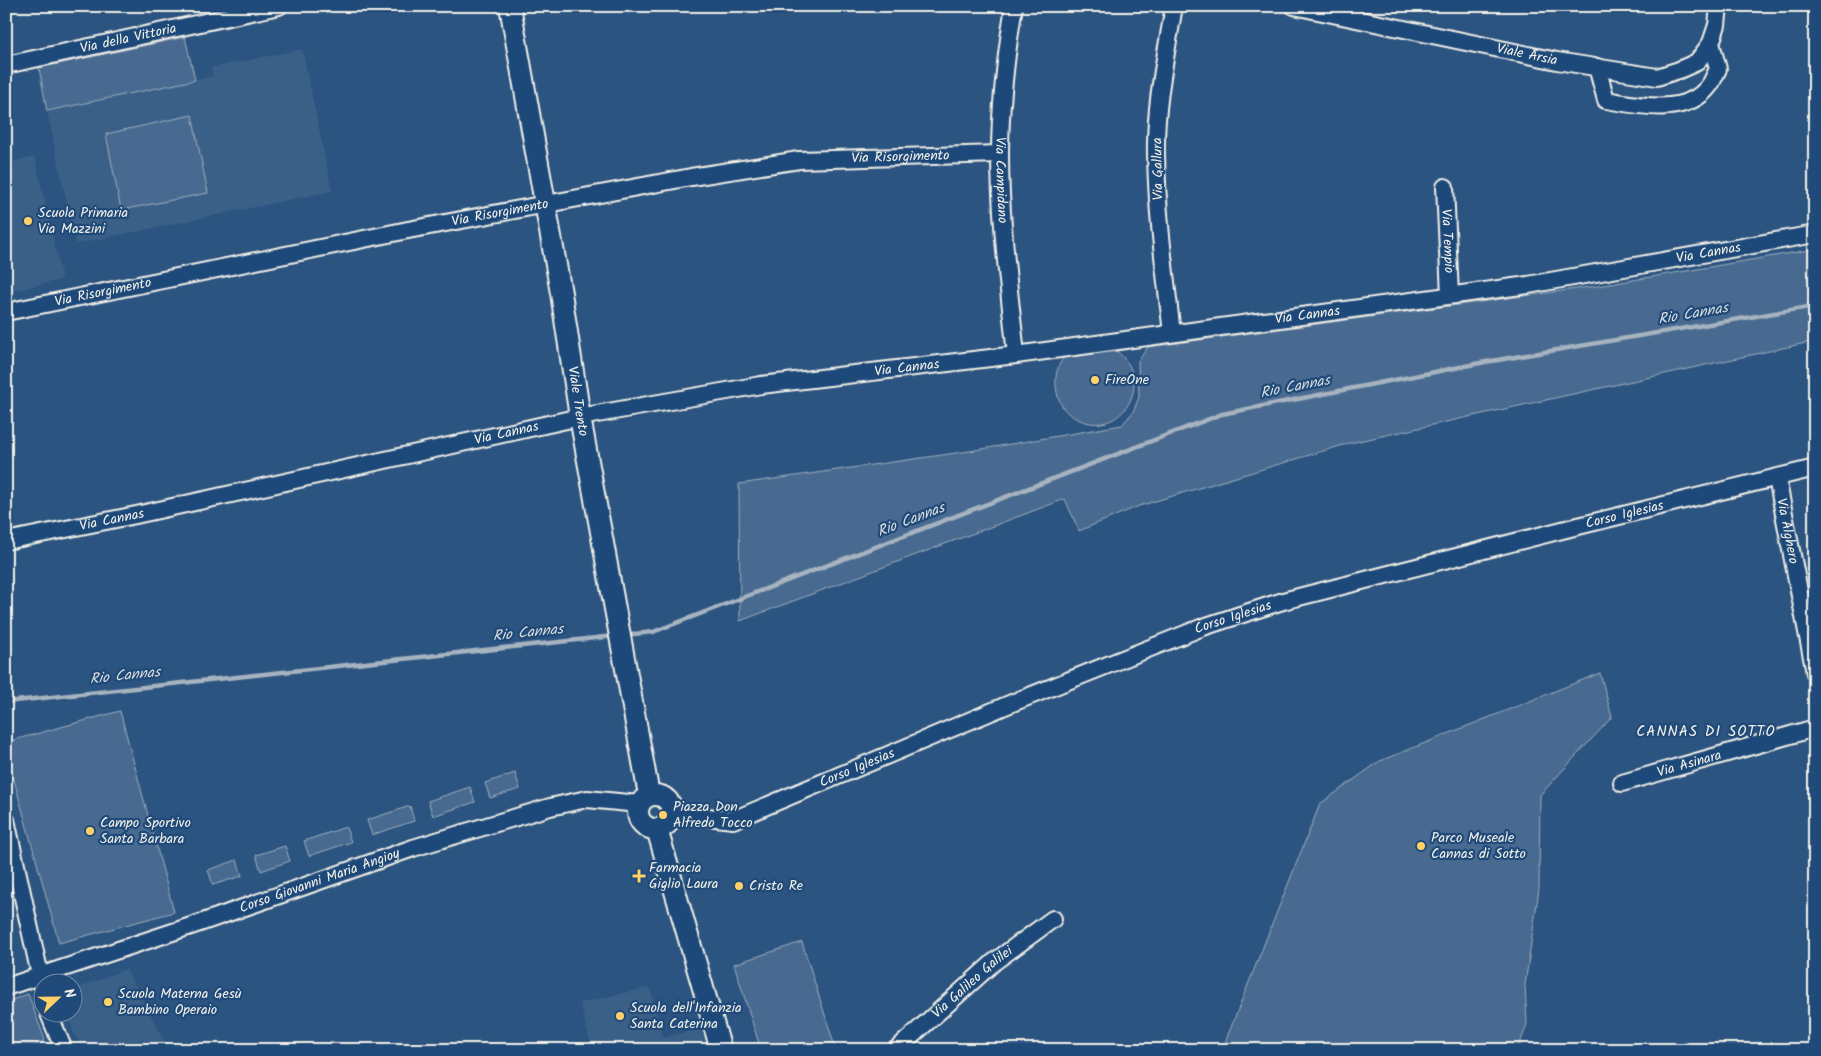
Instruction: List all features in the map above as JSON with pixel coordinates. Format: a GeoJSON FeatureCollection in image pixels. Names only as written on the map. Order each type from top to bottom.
{"type":"FeatureCollection","features":[{"type":"Feature","properties":{"kind":"main road","name":"Viale Trento"},"geometry":{"type":"LineString","coordinates":[[510,6],[561,293],[580,417],[625,659],[644,800]]}},
{"type":"Feature","properties":{"kind":"main road"},"geometry":{"type":"LineString","coordinates":[[654,794],[666,798],[670,802],[673,814],[668,824],[657,829],[652,829],[643,824],[638,815],[644,800],[654,794]]}},
{"type":"Feature","properties":{"kind":"main road"},"geometry":{"type":"LineString","coordinates":[[657,829],[721,1050]]}},
{"type":"Feature","properties":{"kind":"street","name":"Via della Vittoria"},"geometry":{"type":"LineString","coordinates":[[6,65],[279,6]]}},
{"type":"Feature","properties":{"kind":"street","name":"Via Campidano"},"geometry":{"type":"LineString","coordinates":[[1014,6],[1006,50],[1000,154],[1005,255],[1016,355]]}},
{"type":"Feature","properties":{"kind":"street","name":"Via Gallura"},"geometry":{"type":"LineString","coordinates":[[1172,333],[1160,240],[1156,153],[1158,106],[1174,6]]}},
{"type":"Feature","properties":{"kind":"street","name":"Viale Arsia"},"geometry":{"type":"LineString","coordinates":[[1294,6],[1557,61],[1657,77],[1697,62],[1711,43],[1717,25],[1719,6]]}},
{"type":"Feature","properties":{"kind":"street"},"geometry":{"type":"LineString","coordinates":[[1597,67],[1606,100],[1662,108],[1692,100],[1708,87],[1718,69],[1711,43]]}},
{"type":"Feature","properties":{"kind":"street","name":"Via Risorgimento"},"geometry":{"type":"LineString","coordinates":[[6,312],[545,203],[691,176],[799,160],[1000,154]]}},
{"type":"Feature","properties":{"kind":"street","name":"Via Tempio"},"geometry":{"type":"LineString","coordinates":[[1445,187],[1450,296]]}},
{"type":"Feature","properties":{"kind":"street","name":"Via Cannas"},"geometry":{"type":"LineString","coordinates":[[6,541],[136,515],[580,417],[761,385],[1016,355],[1528,285],[1815,234]]}},
{"type":"Feature","properties":{"kind":"street","name":"Corso Iglesias"},"geometry":{"type":"LineString","coordinates":[[673,814],[732,820],[1012,703],[1203,627],[1284,601],[1815,468]]}},
{"type":"Feature","properties":{"kind":"street","name":"Via Alghero"},"geometry":{"type":"LineString","coordinates":[[1777,478],[1815,673]]}},
{"type":"Feature","properties":{"kind":"street","name":"Via Asinara"},"geometry":{"type":"LineString","coordinates":[[1622,782],[1815,728]]}},
{"type":"Feature","properties":{"kind":"street","name":"Corso Giovanni Maria Angioy"},"geometry":{"type":"LineString","coordinates":[[56,974],[413,848],[587,799],[644,800]]}},
{"type":"Feature","properties":{"kind":"street"},"geometry":{"type":"LineString","coordinates":[[6,820],[41,974]]}},
{"type":"Feature","properties":{"kind":"street","name":"Via Galileo Galilei"},"geometry":{"type":"LineString","coordinates":[[896,1050],[994,962],[1053,919]]}},
{"type":"Feature","properties":{"kind":"street","name":"Corso Giovanni Maria Angioy"},"geometry":{"type":"LineString","coordinates":[[6,987],[32,981]]}},
{"type":"Feature","properties":{"kind":"street"},"geometry":{"type":"LineString","coordinates":[[53,1024],[64,1050]]}},
{"type":"Feature","properties":{"kind":"shaded area"},"geometry":{"type":"Polygon","coordinates":[[[185,37],[195,80],[47,111],[39,68],[185,37]]]}},
{"type":"Feature","properties":{"kind":"shaded area"},"geometry":{"type":"Polygon","coordinates":[[[302,49],[332,191],[76,244],[47,111],[213,76],[211,68],[302,49]]]}},
{"type":"Feature","properties":{"kind":"shaded area"},"geometry":{"type":"Polygon","coordinates":[[[192,115],[208,193],[121,210],[106,134],[192,115]]]}},
{"type":"Feature","properties":{"kind":"shaded area","name":"Scuola Primaria Via Mazzini"},"geometry":{"type":"Polygon","coordinates":[[[35,157],[62,279],[6,293],[6,163],[35,157]]]}},
{"type":"Feature","properties":{"kind":"shaded area"},"geometry":{"type":"Polygon","coordinates":[[[1815,249],[1815,341],[1350,443],[1139,506],[1079,531],[1065,499],[740,621],[739,484],[970,451],[1122,425],[1133,412],[1139,397],[1138,361],[1148,347],[1598,286],[1815,249]]]}},
{"type":"Feature","properties":{"kind":"shaded area","name":"FireOne"},"geometry":{"type":"Polygon","coordinates":[[[1109,346],[1124,358],[1132,372],[1134,387],[1130,401],[1122,413],[1110,421],[1096,423],[1080,420],[1066,411],[1059,400],[1056,385],[1057,370],[1060,363],[1071,352],[1109,346]]]}},
{"type":"Feature","properties":{"kind":"shaded area","name":"Parco Museale Cannas di Sotto"},"geometry":{"type":"Polygon","coordinates":[[[1600,673],[1612,717],[1540,795],[1539,889],[1525,985],[1527,1024],[1518,1050],[1222,1050],[1320,804],[1380,761],[1600,673]]]}},
{"type":"Feature","properties":{"kind":"shaded area","name":"Campo Sportivo Santa Barbara"},"geometry":{"type":"Polygon","coordinates":[[[120,711],[174,912],[59,943],[6,751],[6,742],[120,711]]]}},
{"type":"Feature","properties":{"kind":"shaded area"},"geometry":{"type":"Polygon","coordinates":[[[515,773],[520,789],[490,798],[485,783],[515,773]]]}},
{"type":"Feature","properties":{"kind":"shaded area"},"geometry":{"type":"Polygon","coordinates":[[[470,787],[475,802],[433,816],[428,801],[470,787]]]}},
{"type":"Feature","properties":{"kind":"shaded area"},"geometry":{"type":"Polygon","coordinates":[[[410,806],[414,821],[372,835],[367,820],[410,806]]]}},
{"type":"Feature","properties":{"kind":"shaded area"},"geometry":{"type":"Polygon","coordinates":[[[346,827],[351,842],[309,856],[304,841],[346,827]]]}},
{"type":"Feature","properties":{"kind":"shaded area"},"geometry":{"type":"Polygon","coordinates":[[[285,846],[290,861],[261,871],[256,855],[285,846]]]}},
{"type":"Feature","properties":{"kind":"shaded area"},"geometry":{"type":"Polygon","coordinates":[[[237,860],[242,876],[213,885],[208,870],[237,860]]]}},
{"type":"Feature","properties":{"kind":"shaded area"},"geometry":{"type":"Polygon","coordinates":[[[802,942],[836,1050],[761,1050],[734,964],[802,942]]]}},
{"type":"Feature","properties":{"kind":"shaded area","name":"Scuola Materna Gesù Bambino Operaio"},"geometry":{"type":"Polygon","coordinates":[[[126,969],[169,1050],[83,1050],[71,1024],[82,1024],[82,986],[126,969]]]}},
{"type":"Feature","properties":{"kind":"shaded area","name":"Scuola dell'Infanzia Santa Caterina"},"geometry":{"type":"Polygon","coordinates":[[[650,987],[662,1038],[702,1029],[707,1050],[592,1050],[580,1003],[650,987]]]}},
{"type":"Feature","properties":{"kind":"shaded area"},"geometry":{"type":"Polygon","coordinates":[[[28,994],[32,1005],[32,1024],[39,1024],[45,1040],[29,1050],[6,1050],[6,1002],[28,994]]]}},
{"type":"Feature","properties":{"kind":"waterway","name":"Rio Cannas"},"geometry":{"type":"LineString","coordinates":[[624,635],[653,632],[1222,414],[1480,363],[1815,306]]}},
{"type":"Feature","properties":{"kind":"waterway","name":"Rio Cannas"},"geometry":{"type":"LineString","coordinates":[[6,702],[614,636]]}},
{"type":"Feature","properties":{"kind":"place","name":"Scuola Primaria Via Mazzini"},"geometry":{"type":"Point","coordinates":[28,221]}},
{"type":"Feature","properties":{"kind":"place","name":"FireOne"},"geometry":{"type":"Point","coordinates":[1095,380]}},
{"type":"Feature","properties":{"kind":"place","name":"Piazza Don Alfredo Tocco"},"geometry":{"type":"Point","coordinates":[663,815]}},
{"type":"Feature","properties":{"kind":"place","name":"Campo Sportivo Santa Barbara"},"geometry":{"type":"Point","coordinates":[90,831]}},
{"type":"Feature","properties":{"kind":"place","name":"Parco Museale Cannas di Sotto"},"geometry":{"type":"Point","coordinates":[1421,846]}},
{"type":"Feature","properties":{"kind":"place","name":"Farmacia Giglio Laura"},"geometry":{"type":"Point","coordinates":[639,876]}},
{"type":"Feature","properties":{"kind":"place","name":"Cristo Re"},"geometry":{"type":"Point","coordinates":[739,886]}},
{"type":"Feature","properties":{"kind":"place","name":"Scuola Materna Gesù Bambino Operaio"},"geometry":{"type":"Point","coordinates":[108,1002]}},
{"type":"Feature","properties":{"kind":"place","name":"Scuola dell'Infanzia Santa Caterina"},"geometry":{"type":"Point","coordinates":[620,1016]}},
{"type":"Feature","properties":{"kind":"district","name":"CANNAS DI SOTTO"},"geometry":{"type":"Point","coordinates":[1706,732]}}]}
